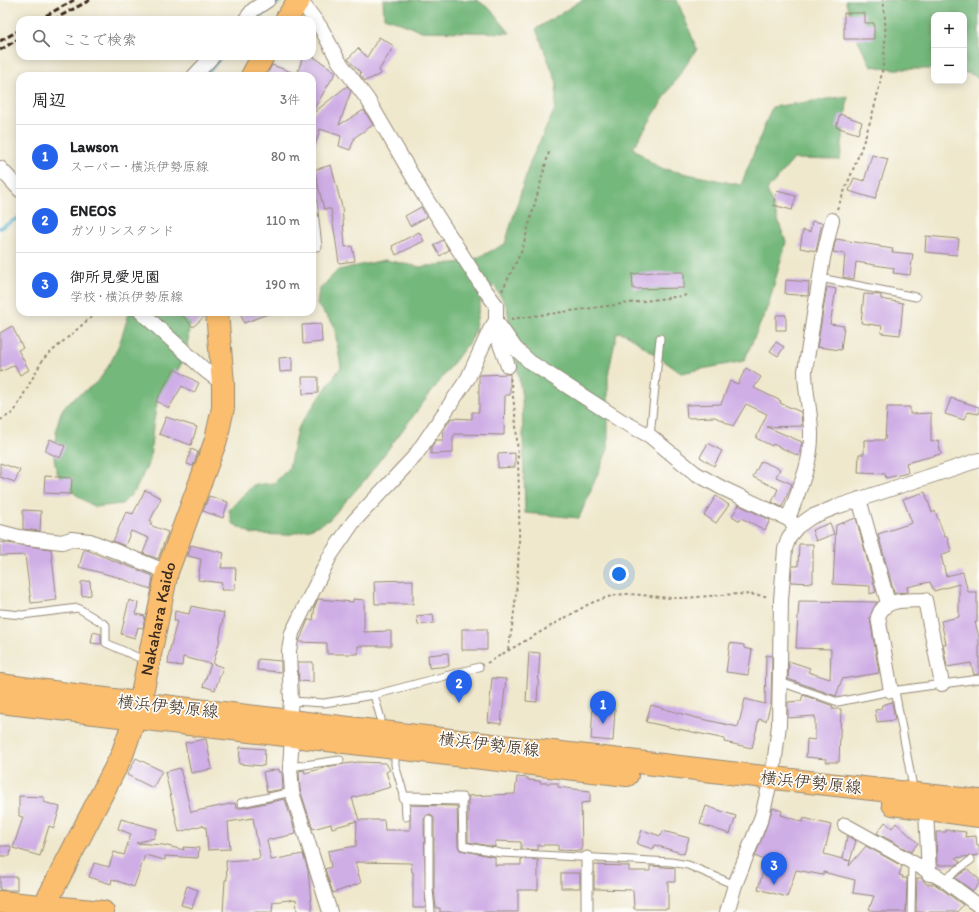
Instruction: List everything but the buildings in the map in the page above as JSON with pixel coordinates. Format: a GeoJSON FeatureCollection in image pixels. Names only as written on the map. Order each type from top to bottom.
{"type":"FeatureCollection","features":[{"type":"Feature","properties":{"kind":"main road"},"geometry":{"type":"LineString","coordinates":[[289,16],[300,0]]}},
{"type":"Feature","properties":{"kind":"main road"},"geometry":{"type":"LineString","coordinates":[[254,72],[262,60]]}},
{"type":"Feature","properties":{"kind":"main road","name":"Nakahara Kaido"},"geometry":{"type":"LineString","coordinates":[[43,909],[122,755],[138,711],[167,572],[216,440],[223,408],[223,384],[217,316]]}},
{"type":"Feature","properties":{"kind":"main road","name":"横浜伊勢原線"},"geometry":{"type":"LineString","coordinates":[[0,685],[138,711]]}},
{"type":"Feature","properties":{"kind":"main road","name":"横浜伊勢原線"},"geometry":{"type":"LineString","coordinates":[[0,702],[291,720],[770,784],[926,810],[979,816]]}},
{"type":"Feature","properties":{"kind":"main road","name":"横浜伊勢原線"},"geometry":{"type":"LineString","coordinates":[[291,720],[395,749],[770,784],[912,792],[979,800]]}},
{"type":"Feature","properties":{"kind":"main road"},"geometry":{"type":"LineString","coordinates":[[0,902],[43,909],[103,912]]}},
{"type":"Feature","properties":{"kind":"street"},"geometry":{"type":"LineString","coordinates":[[248,16],[253,10],[268,0]]}},
{"type":"Feature","properties":{"kind":"street"},"geometry":{"type":"LineString","coordinates":[[300,0],[312,16]]}},
{"type":"Feature","properties":{"kind":"street"},"geometry":{"type":"LineString","coordinates":[[316,21],[338,60],[368,100],[423,194],[480,283],[496,305],[496,333],[508,366]]}},
{"type":"Feature","properties":{"kind":"street"},"geometry":{"type":"LineString","coordinates":[[198,72],[209,60]]}},
{"type":"Feature","properties":{"kind":"street"},"geometry":{"type":"LineString","coordinates":[[0,168],[16,186]]}},
{"type":"Feature","properties":{"kind":"street"},"geometry":{"type":"LineString","coordinates":[[727,912],[735,885],[762,816],[770,784],[779,725],[781,600],[785,549],[793,523],[810,451],[811,432],[805,390],[805,371],[820,278],[832,220]]}},
{"type":"Feature","properties":{"kind":"street"},"geometry":{"type":"LineString","coordinates":[[145,316],[206,371],[223,384]]}},
{"type":"Feature","properties":{"kind":"street"},"geometry":{"type":"LineString","coordinates":[[496,321],[516,349],[530,362],[620,420],[650,436],[695,473],[793,523],[859,499],[979,460]]}},
{"type":"Feature","properties":{"kind":"street"},"geometry":{"type":"LineString","coordinates":[[330,912],[292,792],[290,767],[291,720],[289,672],[292,633],[330,556],[354,521],[415,456],[468,378],[490,330],[496,321]]}},
{"type":"Feature","properties":{"kind":"street"},"geometry":{"type":"LineString","coordinates":[[859,499],[888,603]]}},
{"type":"Feature","properties":{"kind":"street"},"geometry":{"type":"LineString","coordinates":[[0,532],[18,537],[62,542],[71,539],[90,541],[167,572]]}},
{"type":"Feature","properties":{"kind":"street"},"geometry":{"type":"LineString","coordinates":[[893,691],[878,617],[881,608],[888,603],[925,600],[942,684]]}},
{"type":"Feature","properties":{"kind":"street"},"geometry":{"type":"LineString","coordinates":[[406,798],[462,800]]}},
{"type":"Feature","properties":{"kind":"street"},"geometry":{"type":"LineString","coordinates":[[926,810],[930,874]]}},
{"type":"Feature","properties":{"kind":"street"},"geometry":{"type":"LineString","coordinates":[[845,825],[912,864],[944,880],[979,906]]}},
{"type":"Feature","properties":{"kind":"street"},"geometry":{"type":"LineString","coordinates":[[587,857],[587,912]]}},
{"type":"Feature","properties":{"kind":"lane"},"geometry":{"type":"LineString","coordinates":[[316,231],[318,247],[316,247]]}},
{"type":"Feature","properties":{"kind":"lane"},"geometry":{"type":"LineString","coordinates":[[820,278],[916,296]]}},
{"type":"Feature","properties":{"kind":"lane"},"geometry":{"type":"LineString","coordinates":[[650,436],[660,338]]}},
{"type":"Feature","properties":{"kind":"lane"},"geometry":{"type":"LineString","coordinates":[[0,613],[22,615],[78,608],[106,625],[106,643],[128,651],[149,663]]}},
{"type":"Feature","properties":{"kind":"lane"},"geometry":{"type":"LineString","coordinates":[[291,720],[324,703],[374,695],[479,667]]}},
{"type":"Feature","properties":{"kind":"lane"},"geometry":{"type":"LineString","coordinates":[[780,682],[838,702],[893,691],[979,678]]}},
{"type":"Feature","properties":{"kind":"lane"},"geometry":{"type":"LineString","coordinates":[[893,691],[912,782],[912,792]]}},
{"type":"Feature","properties":{"kind":"lane"},"geometry":{"type":"LineString","coordinates":[[374,695],[381,719],[379,731]]}},
{"type":"Feature","properties":{"kind":"lane"},"geometry":{"type":"LineString","coordinates":[[395,749],[395,765],[406,798],[406,817]]}},
{"type":"Feature","properties":{"kind":"lane"},"geometry":{"type":"LineString","coordinates":[[290,767],[340,760]]}},
{"type":"Feature","properties":{"kind":"lane"},"geometry":{"type":"LineString","coordinates":[[241,803],[292,792]]}},
{"type":"Feature","properties":{"kind":"lane"},"geometry":{"type":"LineString","coordinates":[[462,800],[463,846],[501,853],[656,860],[688,865],[735,885]]}},
{"type":"Feature","properties":{"kind":"lane"},"geometry":{"type":"LineString","coordinates":[[430,819],[429,889],[431,912]]}},
{"type":"Feature","properties":{"kind":"lane"},"geometry":{"type":"LineString","coordinates":[[944,880],[971,860]]}},
{"type":"Feature","properties":{"kind":"lane"},"geometry":{"type":"LineString","coordinates":[[911,912],[912,864]]}},
{"type":"Feature","properties":{"kind":"path"},"geometry":{"type":"LineString","coordinates":[[832,220],[857,160],[871,119],[881,70],[886,21],[883,0]]}},
{"type":"Feature","properties":{"kind":"path"},"geometry":{"type":"LineString","coordinates":[[496,305],[522,250],[549,152]]}},
{"type":"Feature","properties":{"kind":"path"},"geometry":{"type":"LineString","coordinates":[[496,321],[689,295]]}},
{"type":"Feature","properties":{"kind":"path"},"geometry":{"type":"LineString","coordinates":[[0,420],[14,412],[43,359],[92,316]]}},
{"type":"Feature","properties":{"kind":"path"},"geometry":{"type":"LineString","coordinates":[[508,366],[518,436],[519,534],[514,616],[508,650]]}},
{"type":"Feature","properties":{"kind":"path"},"geometry":{"type":"LineString","coordinates":[[479,667],[589,604],[607,596],[625,594],[678,598],[761,595],[781,600]]}},
{"type":"Feature","properties":{"kind":"green space"},"geometry":{"type":"Polygon","coordinates":[[[383,0],[477,0],[491,10],[510,33],[422,31],[384,17],[383,0]]]}},
{"type":"Feature","properties":{"kind":"green space"},"geometry":{"type":"Polygon","coordinates":[[[582,0],[677,0],[697,49],[671,87],[633,148],[659,168],[741,185],[772,107],[848,96],[840,160],[794,159],[767,190],[786,242],[768,306],[744,361],[681,373],[626,334],[617,332],[608,375],[608,449],[579,518],[525,513],[522,397],[507,307],[494,285],[481,299],[473,337],[364,481],[329,520],[310,529],[287,535],[252,534],[232,523],[229,510],[253,485],[274,483],[289,468],[297,429],[341,367],[334,325],[317,305],[319,290],[338,270],[385,260],[420,267],[471,261],[505,244],[530,162],[555,109],[557,83],[536,29],[582,0]]]}},
{"type":"Feature","properties":{"kind":"green space"},"geometry":{"type":"Polygon","coordinates":[[[845,0],[979,0],[979,79],[976,76],[967,73],[967,12],[931,12],[931,69],[894,69],[871,66],[859,42],[845,0]]]}},
{"type":"Feature","properties":{"kind":"green space"},"geometry":{"type":"Polygon","coordinates":[[[128,316],[190,316],[187,355],[157,403],[150,460],[135,491],[122,504],[95,507],[74,493],[60,478],[54,459],[57,427],[64,407],[98,381],[102,376],[112,360],[128,316]]]}},
{"type":"Feature","properties":{"kind":"waterway"},"geometry":{"type":"LineString","coordinates":[[260,16],[281,0]]}},
{"type":"Feature","properties":{"kind":"waterway"},"geometry":{"type":"LineString","coordinates":[[208,72],[219,60]]}},
{"type":"Feature","properties":{"kind":"waterway"},"geometry":{"type":"LineString","coordinates":[[0,228],[16,219]]}},
{"type":"Feature","properties":{"kind":"railway"},"geometry":{"type":"LineString","coordinates":[[45,16],[74,0]]}},
{"type":"Feature","properties":{"kind":"railway"},"geometry":{"type":"LineString","coordinates":[[60,16],[90,0]]}},
{"type":"Feature","properties":{"kind":"railway"},"geometry":{"type":"LineString","coordinates":[[0,41],[16,32]]}},
{"type":"Feature","properties":{"kind":"railway"},"geometry":{"type":"LineString","coordinates":[[0,50],[16,40]]}},
{"type":"Feature","properties":{"kind":"place","name":"ENEOS"},"geometry":{"type":"Point","coordinates":[459,703]}},
{"type":"Feature","properties":{"kind":"place","name":"Lawson"},"geometry":{"type":"Point","coordinates":[603,724]}},
{"type":"Feature","properties":{"kind":"place","name":"御所見愛児園"},"geometry":{"type":"Point","coordinates":[774,885]}}]}
